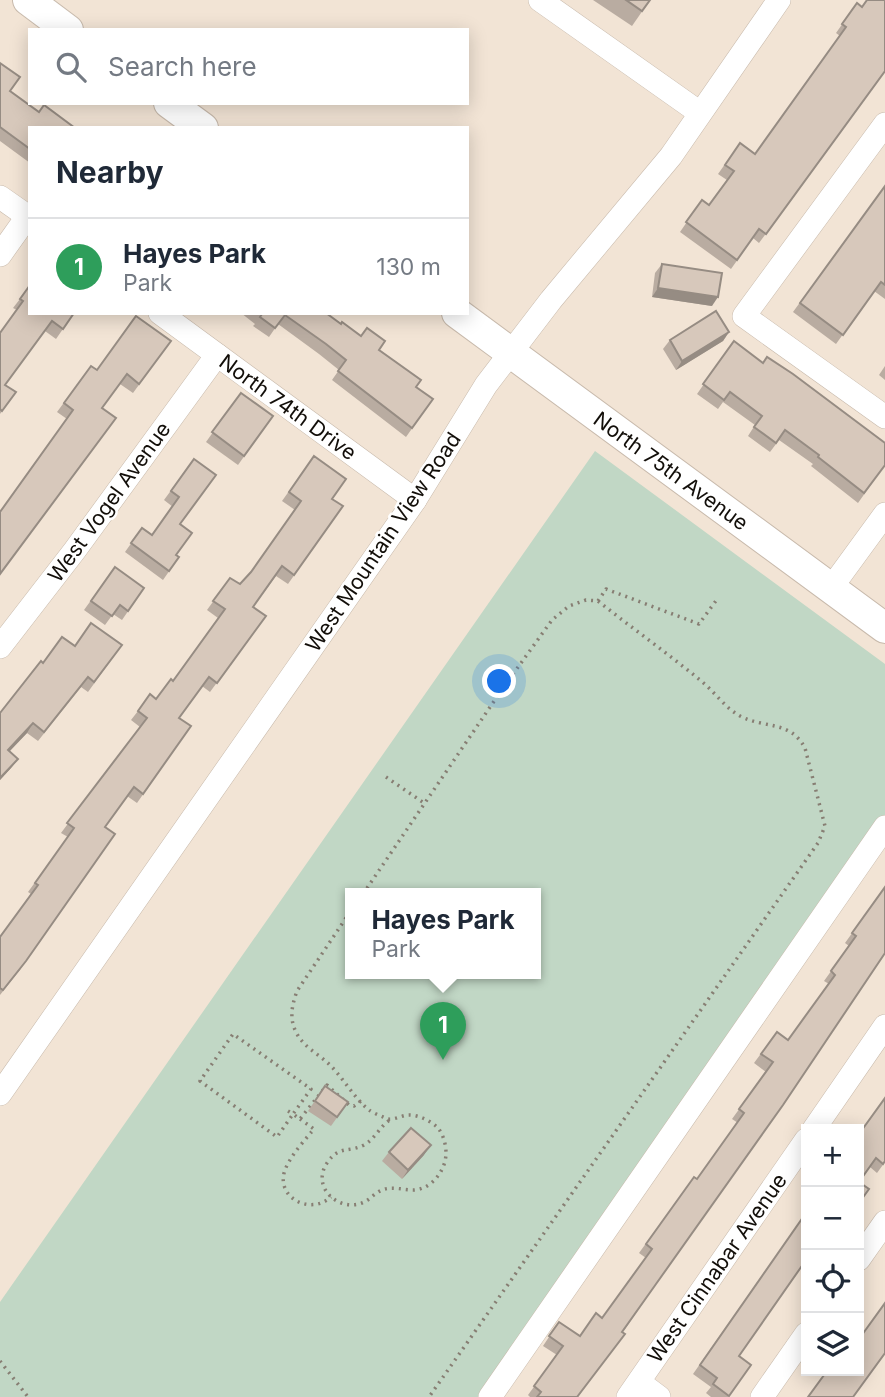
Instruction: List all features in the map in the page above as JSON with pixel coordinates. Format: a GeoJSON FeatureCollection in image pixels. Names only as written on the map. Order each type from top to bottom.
{"type":"FeatureCollection","features":[{"type":"Feature","properties":{"kind":"main road"},"geometry":{"type":"LineString","coordinates":[[28,0],[65,28]]}},
{"type":"Feature","properties":{"kind":"main road"},"geometry":{"type":"LineString","coordinates":[[172,105],[200,126]]}},
{"type":"Feature","properties":{"kind":"main road","name":"North 75th Avenue"},"geometry":{"type":"LineString","coordinates":[[460,315],[885,628]]}},
{"type":"Feature","properties":{"kind":"street"},"geometry":{"type":"LineString","coordinates":[[540,0],[700,113]]}},
{"type":"Feature","properties":{"kind":"street","name":"West Mountain View Road"},"geometry":{"type":"LineString","coordinates":[[0,1094],[415,500],[486,385],[551,300],[671,156],[779,0]]}},
{"type":"Feature","properties":{"kind":"street"},"geometry":{"type":"LineString","coordinates":[[885,124],[744,316],[885,417]]}},
{"type":"Feature","properties":{"kind":"street"},"geometry":{"type":"LineString","coordinates":[[0,197],[28,216]]}},
{"type":"Feature","properties":{"kind":"street"},"geometry":{"type":"LineString","coordinates":[[0,255],[28,218]]}},
{"type":"Feature","properties":{"kind":"street","name":"North 74th Drive"},"geometry":{"type":"LineString","coordinates":[[163,315],[415,500]]}},
{"type":"Feature","properties":{"kind":"street","name":"West Vogel Avenue"},"geometry":{"type":"LineString","coordinates":[[0,647],[75,550],[217,355]]}},
{"type":"Feature","properties":{"kind":"street"},"geometry":{"type":"LineString","coordinates":[[831,588],[885,514]]}},
{"type":"Feature","properties":{"kind":"street"},"geometry":{"type":"LineString","coordinates":[[490,1397],[885,827]]}},
{"type":"Feature","properties":{"kind":"street"},"geometry":{"type":"LineString","coordinates":[[817,1124],[885,1026]]}},
{"type":"Feature","properties":{"kind":"street","name":"West Cinnabar Avenue"},"geometry":{"type":"LineString","coordinates":[[634,1390],[801,1147]]}},
{"type":"Feature","properties":{"kind":"street"},"geometry":{"type":"LineString","coordinates":[[864,1252],[885,1222]]}},
{"type":"Feature","properties":{"kind":"street"},"geometry":{"type":"LineString","coordinates":[[762,1397],[801,1341]]}},
{"type":"Feature","properties":{"kind":"street"},"geometry":{"type":"LineString","coordinates":[[634,1390],[659,1397]]}},
{"type":"Feature","properties":{"kind":"path"},"geometry":{"type":"LineString","coordinates":[[598,601],[606,589],[699,624],[718,598]]}},
{"type":"Feature","properties":{"kind":"path"},"geometry":{"type":"LineString","coordinates":[[367,888],[552,620],[569,606],[586,600],[598,601],[700,680],[741,716],[791,730],[799,737],[823,817],[823,833],[429,1397]]}},
{"type":"Feature","properties":{"kind":"path"},"geometry":{"type":"LineString","coordinates":[[386,777],[424,803]]}},
{"type":"Feature","properties":{"kind":"path"},"geometry":{"type":"LineString","coordinates":[[345,919],[297,991],[291,1005],[292,1019],[296,1034],[330,1064],[369,1110],[390,1119]]}},
{"type":"Feature","properties":{"kind":"path"},"geometry":{"type":"LineString","coordinates":[[233,1034],[311,1089],[291,1112],[276,1136],[200,1081],[233,1034]]}},
{"type":"Feature","properties":{"kind":"path"},"geometry":{"type":"LineString","coordinates":[[300,1119],[327,1085],[349,1105],[354,1107],[361,1101]]}},
{"type":"Feature","properties":{"kind":"path"},"geometry":{"type":"LineString","coordinates":[[291,1112],[314,1129],[285,1170],[285,1186],[298,1202],[314,1207],[331,1197]]}},
{"type":"Feature","properties":{"kind":"path"},"geometry":{"type":"LineString","coordinates":[[417,1116],[440,1130],[446,1151],[440,1173],[427,1186],[412,1190],[384,1189],[361,1204],[345,1205],[331,1197],[324,1189],[322,1180],[327,1162],[341,1150],[368,1143],[390,1119],[417,1116]]}},
{"type":"Feature","properties":{"kind":"path"},"geometry":{"type":"LineString","coordinates":[[0,1361],[28,1397]]}},
{"type":"Feature","properties":{"kind":"green space"},"geometry":{"type":"Polygon","coordinates":[[[595,451],[885,664],[885,817],[480,1397],[0,1397],[0,1302],[595,451]]]}},
{"type":"Feature","properties":{"kind":"building"},"geometry":{"type":"Polygon","coordinates":[[[626,0],[650,0],[642,11],[626,0]]]}},
{"type":"Feature","properties":{"kind":"building"},"geometry":{"type":"Polygon","coordinates":[[[867,0],[885,0],[885,71],[766,234],[759,229],[737,260],[686,222],[702,200],[709,205],[734,171],[725,165],[740,143],[755,154],[846,27],[842,24],[857,3],[862,7],[867,0]]]}},
{"type":"Feature","properties":{"kind":"building"},"geometry":{"type":"Polygon","coordinates":[[[0,63],[20,77],[10,91],[39,112],[44,105],[72,126],[28,126],[28,148],[0,127],[0,63]]]}},
{"type":"Feature","properties":{"kind":"building"},"geometry":{"type":"Polygon","coordinates":[[[885,186],[885,285],[881,282],[843,335],[800,303],[885,186]]]}},
{"type":"Feature","properties":{"kind":"building"},"geometry":{"type":"Polygon","coordinates":[[[662,264],[722,273],[718,297],[658,288],[662,264]]]}},
{"type":"Feature","properties":{"kind":"building"},"geometry":{"type":"Polygon","coordinates":[[[28,288],[28,315],[73,315],[63,329],[52,321],[5,385],[16,392],[2,411],[0,333],[23,301],[20,299],[28,288]]]}},
{"type":"Feature","properties":{"kind":"building"},"geometry":{"type":"Polygon","coordinates":[[[716,311],[729,332],[682,361],[670,340],[716,311]]]}},
{"type":"Feature","properties":{"kind":"building"},"geometry":{"type":"Polygon","coordinates":[[[261,315],[285,315],[275,328],[260,317],[261,315]]]}},
{"type":"Feature","properties":{"kind":"building"},"geometry":{"type":"Polygon","coordinates":[[[285,315],[329,315],[361,336],[367,328],[385,341],[379,350],[421,380],[416,387],[433,399],[412,428],[338,371],[346,360],[285,315]]]}},
{"type":"Feature","properties":{"kind":"building"},"geometry":{"type":"Polygon","coordinates":[[[136,316],[171,341],[139,384],[127,374],[102,408],[116,418],[0,574],[0,512],[73,410],[64,403],[91,366],[97,370],[136,316]]]}},
{"type":"Feature","properties":{"kind":"building"},"geometry":{"type":"Polygon","coordinates":[[[734,341],[763,363],[767,357],[793,374],[885,443],[885,465],[864,493],[785,430],[776,443],[754,427],[762,416],[730,392],[724,400],[703,384],[734,341]]]}},
{"type":"Feature","properties":{"kind":"building"},"geometry":{"type":"Polygon","coordinates":[[[241,393],[273,416],[244,456],[212,432],[241,393]]]}},
{"type":"Feature","properties":{"kind":"building"},"geometry":{"type":"Polygon","coordinates":[[[314,456],[346,479],[332,499],[343,506],[294,575],[282,566],[253,607],[266,616],[217,683],[209,677],[179,718],[191,726],[143,794],[134,787],[105,827],[115,834],[3,990],[0,988],[0,937],[38,885],[35,883],[74,828],[67,823],[147,718],[138,711],[150,694],[156,699],[171,679],[173,681],[225,609],[213,601],[230,578],[240,584],[251,572],[301,501],[289,492],[314,456]]]}},
{"type":"Feature","properties":{"kind":"building"},"geometry":{"type":"Polygon","coordinates":[[[194,459],[216,475],[180,524],[192,533],[176,555],[179,557],[169,571],[131,543],[142,528],[152,535],[179,497],[171,491],[194,459]]]}},
{"type":"Feature","properties":{"kind":"building"},"geometry":{"type":"Polygon","coordinates":[[[115,567],[144,588],[128,611],[120,605],[112,616],[91,601],[115,567]]]}},
{"type":"Feature","properties":{"kind":"building"},"geometry":{"type":"Polygon","coordinates":[[[91,623],[122,645],[94,682],[88,677],[44,732],[33,723],[8,750],[18,759],[0,778],[0,713],[62,637],[75,646],[91,623]]]}},
{"type":"Feature","properties":{"kind":"building"},"geometry":{"type":"Polygon","coordinates":[[[885,887],[885,953],[783,1105],[622,1332],[625,1334],[577,1397],[537,1397],[541,1392],[534,1386],[563,1346],[549,1336],[559,1322],[580,1336],[596,1313],[602,1318],[652,1249],[646,1244],[744,1113],[739,1109],[773,1062],[761,1054],[777,1032],[788,1040],[835,975],[831,971],[856,936],[852,933],[885,887]]]}},
{"type":"Feature","properties":{"kind":"building"},"geometry":{"type":"Polygon","coordinates":[[[325,1086],[348,1102],[337,1117],[315,1101],[325,1086]]]}},
{"type":"Feature","properties":{"kind":"building"},"geometry":{"type":"Polygon","coordinates":[[[885,1098],[885,1161],[883,1164],[876,1158],[864,1175],[864,1127],[885,1098]]]}},
{"type":"Feature","properties":{"kind":"building"},"geometry":{"type":"Polygon","coordinates":[[[411,1128],[431,1145],[408,1170],[389,1152],[411,1128]]]}},
{"type":"Feature","properties":{"kind":"building"},"geometry":{"type":"Polygon","coordinates":[[[801,1220],[801,1267],[739,1356],[751,1365],[729,1396],[713,1384],[717,1378],[700,1365],[801,1220]]]}},
{"type":"Feature","properties":{"kind":"building"},"geometry":{"type":"Polygon","coordinates":[[[885,1303],[885,1353],[853,1397],[808,1397],[823,1376],[864,1376],[864,1332],[885,1303]]]}},
{"type":"Feature","properties":{"kind":"place","name":"Hayes Park"},"geometry":{"type":"Point","coordinates":[443,1060]}}]}
